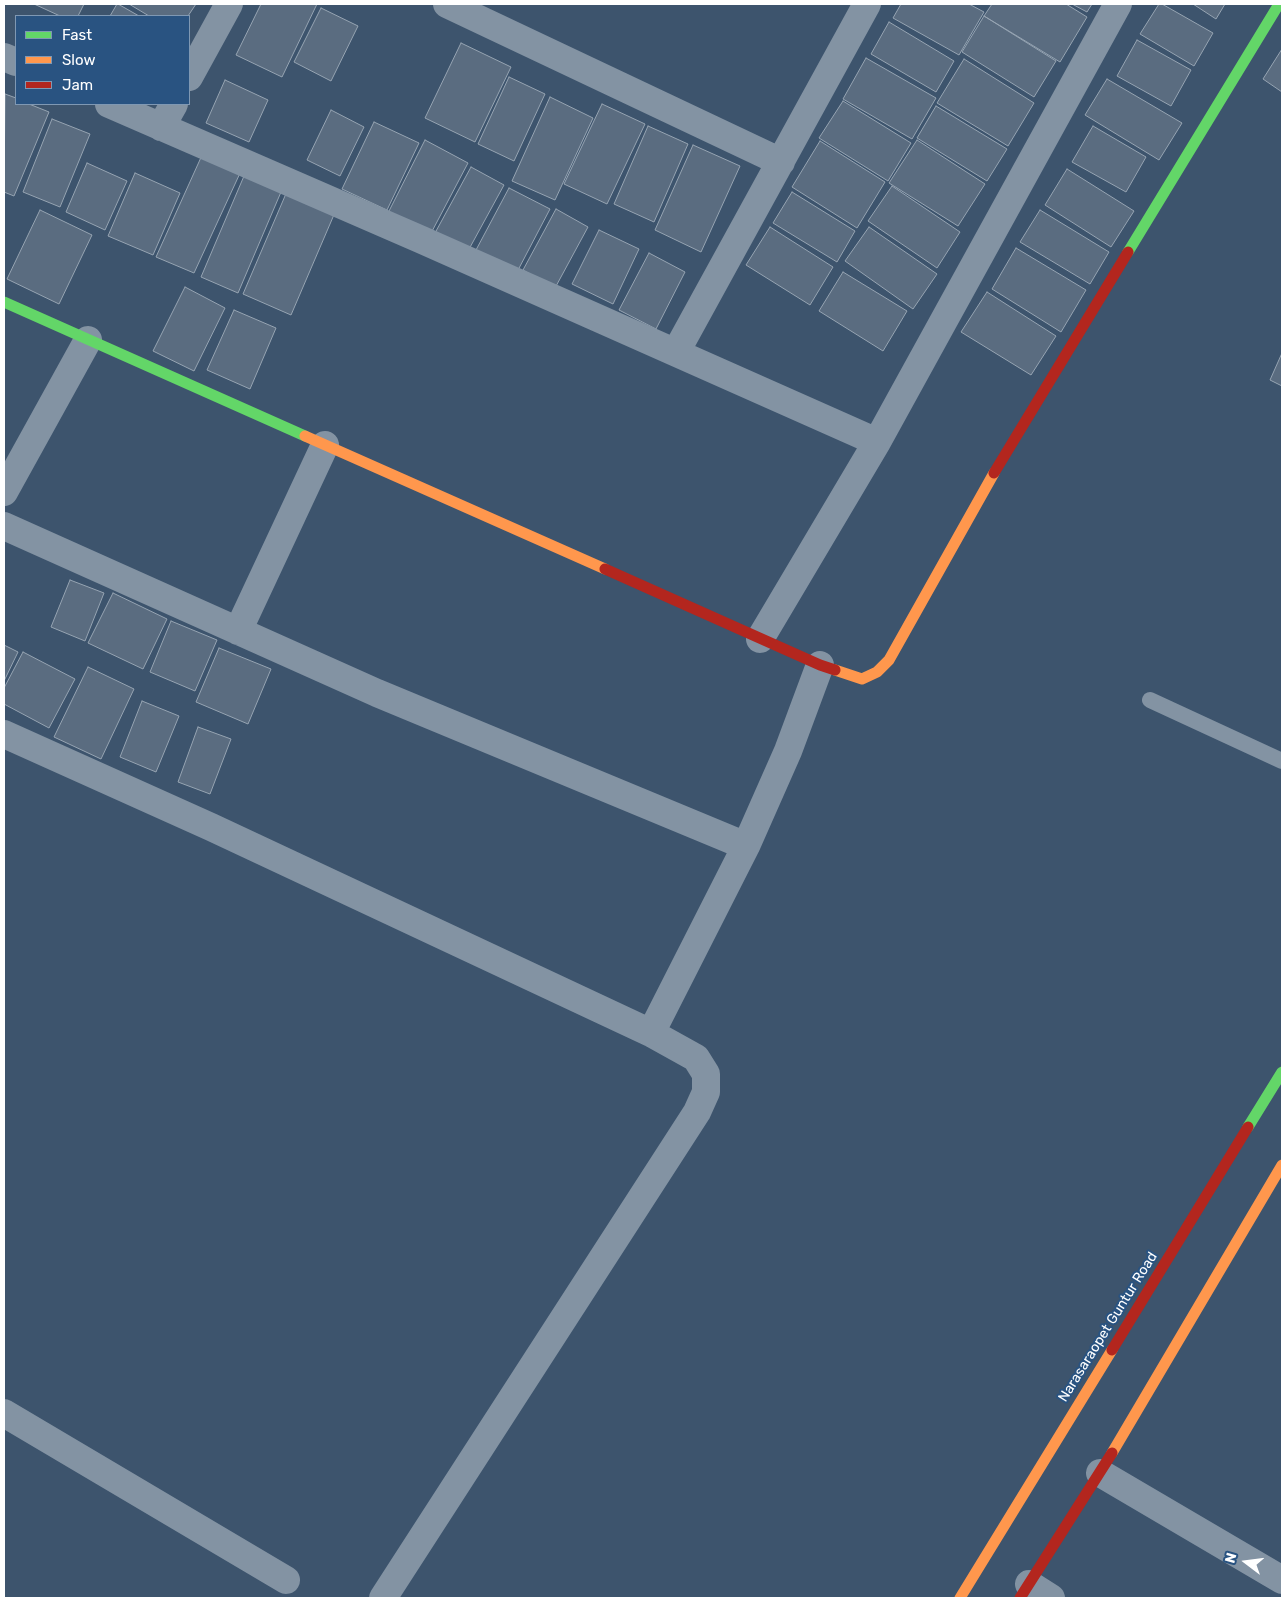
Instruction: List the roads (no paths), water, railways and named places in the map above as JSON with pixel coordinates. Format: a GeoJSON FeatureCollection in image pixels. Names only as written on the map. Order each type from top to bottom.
{"type":"FeatureCollection","features":[{"type":"Feature","properties":{"kind":"main road"},"geometry":{"type":"LineString","coordinates":[[4,302],[760,639],[820,665],[862,679],[877,672],[889,660],[1003,457],[1279,4]]}},
{"type":"Feature","properties":{"kind":"main road","name":"Narasaraopet Guntur Road"},"geometry":{"type":"LineString","coordinates":[[960,1598],[1282,1072]]}},
{"type":"Feature","properties":{"kind":"main road"},"geometry":{"type":"LineString","coordinates":[[1024,1591],[1100,1473],[1282,1165]]}},
{"type":"Feature","properties":{"kind":"street"},"geometry":{"type":"LineString","coordinates":[[190,75],[230,4]]}},
{"type":"Feature","properties":{"kind":"street"},"geometry":{"type":"LineString","coordinates":[[676,352],[867,4]]}},
{"type":"Feature","properties":{"kind":"street"},"geometry":{"type":"LineString","coordinates":[[760,639],[877,442],[1118,4]]}},
{"type":"Feature","properties":{"kind":"street"},"geometry":{"type":"LineString","coordinates":[[464,7],[781,162]]}},
{"type":"Feature","properties":{"kind":"street"},"geometry":{"type":"LineString","coordinates":[[114,105],[168,115],[676,352],[877,442]]}},
{"type":"Feature","properties":{"kind":"street"},"geometry":{"type":"LineString","coordinates":[[4,492],[88,340]]}},
{"type":"Feature","properties":{"kind":"street"},"geometry":{"type":"LineString","coordinates":[[238,631],[325,445]]}},
{"type":"Feature","properties":{"kind":"street"},"geometry":{"type":"LineString","coordinates":[[4,526],[377,693],[746,846]]}},
{"type":"Feature","properties":{"kind":"street"},"geometry":{"type":"LineString","coordinates":[[651,1033],[746,846],[788,751],[820,665]]}},
{"type":"Feature","properties":{"kind":"street"},"geometry":{"type":"LineString","coordinates":[[4,734],[220,831],[651,1033],[696,1058],[706,1074],[706,1092],[700,1105],[383,1598]]}},
{"type":"Feature","properties":{"kind":"street"},"geometry":{"type":"LineString","coordinates":[[4,1414],[286,1580]]}},
{"type":"Feature","properties":{"kind":"street"},"geometry":{"type":"LineString","coordinates":[[1100,1473],[1282,1580]]}},
{"type":"Feature","properties":{"kind":"street"},"geometry":{"type":"LineString","coordinates":[[1024,1591],[1051,1598]]}},
{"type":"Feature","properties":{"kind":"lane"},"geometry":{"type":"LineString","coordinates":[[1150,700],[1282,761]]}}]}
